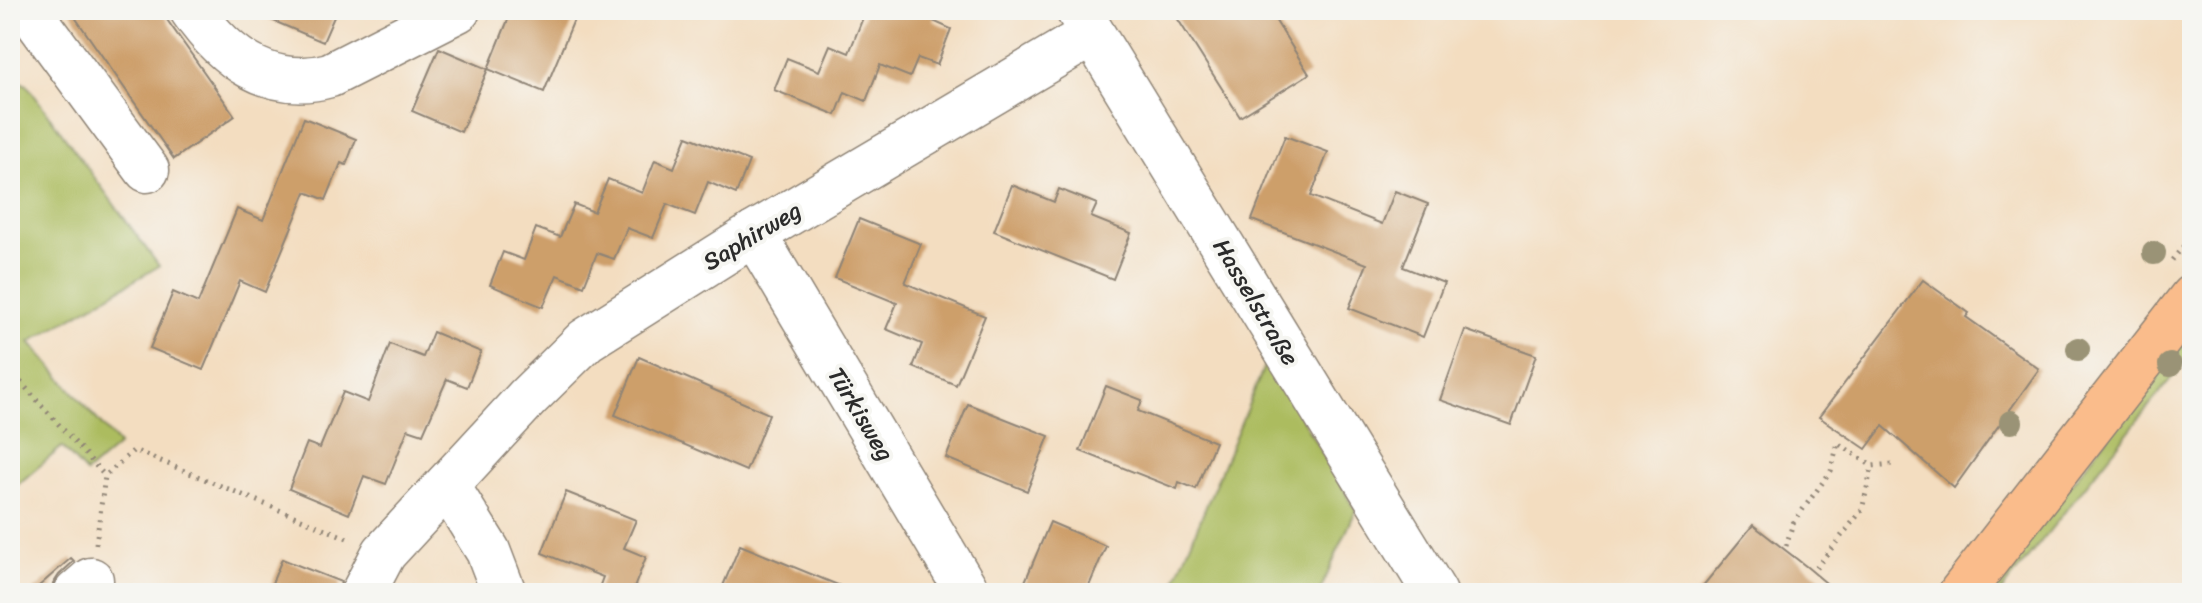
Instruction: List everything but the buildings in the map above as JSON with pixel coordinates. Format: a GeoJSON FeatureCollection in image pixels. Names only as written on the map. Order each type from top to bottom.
{"type":"FeatureCollection","features":[{"type":"Feature","properties":{"kind":"main road"},"geometry":{"type":"LineString","coordinates":[[1961,593],[2192,297]]}},
{"type":"Feature","properties":{"kind":"street"},"geometry":{"type":"LineString","coordinates":[[29,10],[147,170]]}},
{"type":"Feature","properties":{"kind":"street"},"geometry":{"type":"LineString","coordinates":[[192,10],[210,36],[245,64],[268,74],[314,80],[330,75],[458,10]]}},
{"type":"Feature","properties":{"kind":"street","name":"Saphirweg"},"geometry":{"type":"LineString","coordinates":[[363,593],[384,553],[528,397],[586,340],[1085,22]]}},
{"type":"Feature","properties":{"kind":"street","name":"Hasselstraße"},"geometry":{"type":"LineString","coordinates":[[1085,22],[1435,593]]}},
{"type":"Feature","properties":{"kind":"street","name":"Türkisweg"},"geometry":{"type":"LineString","coordinates":[[754,234],[968,593]]}},
{"type":"Feature","properties":{"kind":"street"},"geometry":{"type":"LineString","coordinates":[[447,485],[488,551],[504,593]]}},
{"type":"Feature","properties":{"kind":"path"},"geometry":{"type":"LineString","coordinates":[[10,370],[105,476]]}},
{"type":"Feature","properties":{"kind":"path"},"geometry":{"type":"LineString","coordinates":[[1786,546],[1793,523],[1831,471],[1838,443],[1872,466],[1893,464]]}},
{"type":"Feature","properties":{"kind":"path"},"geometry":{"type":"LineString","coordinates":[[84,587],[105,476],[134,450],[384,553]]}},
{"type":"Feature","properties":{"kind":"path"},"geometry":{"type":"LineString","coordinates":[[1816,568],[1862,510],[1872,466]]}},
{"type":"Feature","properties":{"kind":"green space"},"geometry":{"type":"Polygon","coordinates":[[[10,77],[27,85],[159,266],[30,342],[119,445],[86,473],[62,447],[10,491],[10,77]]]}},
{"type":"Feature","properties":{"kind":"green space"},"geometry":{"type":"Polygon","coordinates":[[[2192,328],[2192,352],[2000,593],[1987,593],[2192,328]]]}},
{"type":"Feature","properties":{"kind":"green space"},"geometry":{"type":"Polygon","coordinates":[[[1267,360],[1356,510],[1319,593],[1170,593],[1267,360]]]}}]}
